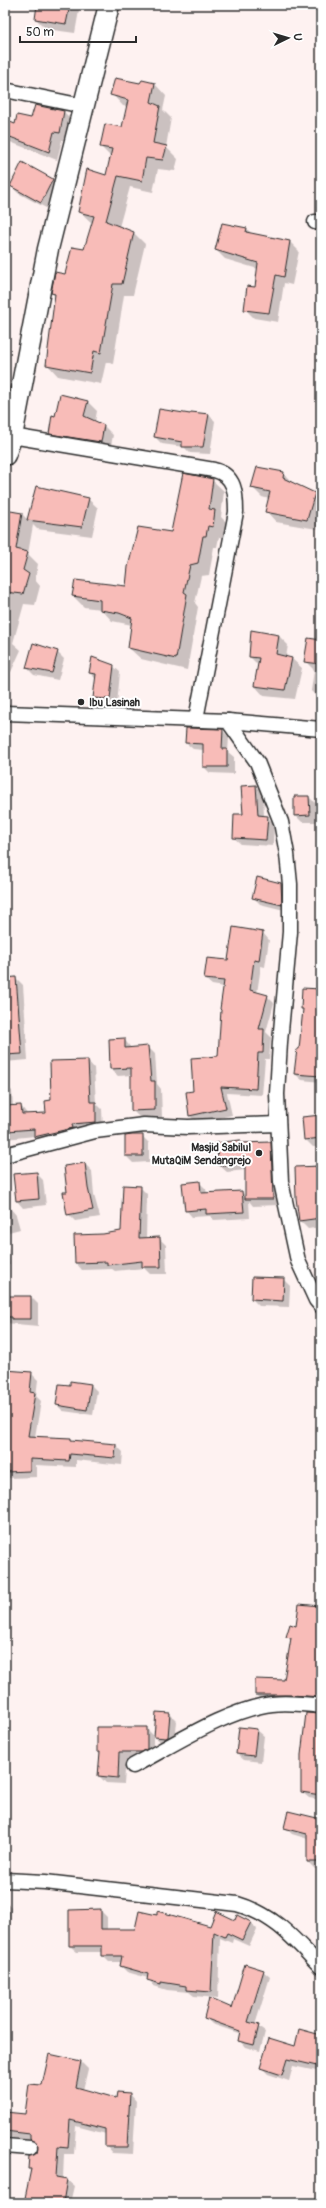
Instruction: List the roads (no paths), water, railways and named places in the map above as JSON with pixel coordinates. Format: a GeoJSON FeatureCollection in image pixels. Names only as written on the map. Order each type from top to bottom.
{"type":"FeatureCollection","features":[{"type":"Feature","properties":{"kind":"street"},"geometry":{"type":"LineString","coordinates":[[5,455],[12,436],[48,249],[82,106],[110,5]]}},
{"type":"Feature","properties":{"kind":"street"},"geometry":{"type":"LineString","coordinates":[[5,90],[82,106]]}},
{"type":"Feature","properties":{"kind":"street"},"geometry":{"type":"LineString","coordinates":[[12,436],[224,472],[232,482],[236,496],[236,512],[196,719]]}},
{"type":"Feature","properties":{"kind":"street"},"geometry":{"type":"LineString","coordinates":[[5,713],[196,719],[321,729]]}},
{"type":"Feature","properties":{"kind":"street"},"geometry":{"type":"LineString","coordinates":[[228,721],[257,762],[278,817],[285,843],[290,884],[290,932],[278,1065],[278,1124],[281,1182],[292,1239],[307,1282],[321,1306]]}},
{"type":"Feature","properties":{"kind":"street"},"geometry":{"type":"LineString","coordinates":[[5,1155],[95,1131],[144,1125],[188,1127],[278,1124]]}},
{"type":"Feature","properties":{"kind":"street"},"geometry":{"type":"LineString","coordinates":[[133,1766],[216,1723],[255,1708],[286,1703],[321,1706]]}},
{"type":"Feature","properties":{"kind":"street"},"geometry":{"type":"LineString","coordinates":[[5,1880],[45,1882],[237,1904],[254,1909],[269,1917],[289,1933],[321,1967]]}},
{"type":"Feature","properties":{"kind":"street"},"geometry":{"type":"LineString","coordinates":[[5,2146],[30,2148]]}},
{"type":"Feature","properties":{"kind":"place","name":"Ibu Lasinah"},"geometry":{"type":"Point","coordinates":[81,702]}},
{"type":"Feature","properties":{"kind":"place","name":"Masjid Sabilul MutaQiM Sendangrejo"},"geometry":{"type":"Point","coordinates":[259,1153]}}]}
